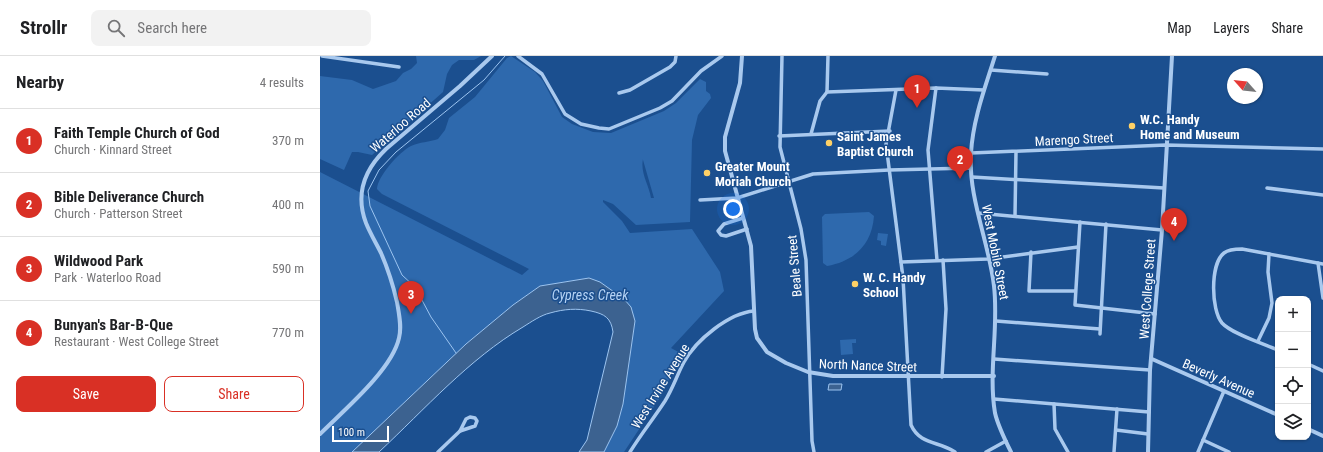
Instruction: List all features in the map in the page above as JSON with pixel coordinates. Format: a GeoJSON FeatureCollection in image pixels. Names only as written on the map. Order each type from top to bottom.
{"type":"FeatureCollection","features":[{"type":"Feature","properties":{"kind":"street"},"geometry":{"type":"LineString","coordinates":[[322,56],[399,67]]}},
{"type":"Feature","properties":{"kind":"street","name":"Waterloo Road"},"geometry":{"type":"LineString","coordinates":[[320,434],[384,367],[399,340],[399,314],[392,282],[362,211],[360,197],[362,183],[375,159],[460,86],[492,56]]}},
{"type":"Feature","properties":{"kind":"street"},"geometry":{"type":"LineString","coordinates":[[518,56],[542,74],[565,114],[581,124],[609,129],[660,108],[672,101],[701,70],[722,56]]}},
{"type":"Feature","properties":{"kind":"street"},"geometry":{"type":"LineString","coordinates":[[619,93],[630,90],[670,67],[676,56]]}},
{"type":"Feature","properties":{"kind":"street"},"geometry":{"type":"LineString","coordinates":[[742,56],[740,83],[726,137],[726,160],[747,230],[752,253],[754,311]]}},
{"type":"Feature","properties":{"kind":"street","name":"Beale Street"},"geometry":{"type":"LineString","coordinates":[[782,56],[779,136],[780,151],[801,229],[806,260],[808,372],[814,452]]}},
{"type":"Feature","properties":{"kind":"street"},"geometry":{"type":"LineString","coordinates":[[811,134],[820,101],[827,92],[828,56]]}},
{"type":"Feature","properties":{"kind":"street","name":"West Mobile Street"},"geometry":{"type":"LineString","coordinates":[[995,56],[975,124],[971,153],[971,168],[978,213],[994,284],[996,321],[994,399],[996,413],[1011,452]]}},
{"type":"Feature","properties":{"kind":"street","name":"West College Street"},"geometry":{"type":"LineString","coordinates":[[1148,452],[1150,370],[1162,230],[1172,56]]}},
{"type":"Feature","properties":{"kind":"street"},"geometry":{"type":"LineString","coordinates":[[991,70],[1047,74]]}},
{"type":"Feature","properties":{"kind":"street"},"geometry":{"type":"LineString","coordinates":[[827,92],[936,88],[984,90]]}},
{"type":"Feature","properties":{"kind":"street"},"geometry":{"type":"LineString","coordinates":[[936,88],[928,141],[937,260]]}},
{"type":"Feature","properties":{"kind":"street"},"geometry":{"type":"LineString","coordinates":[[896,90],[890,131],[886,144],[888,170],[901,262],[911,424],[915,433],[922,439],[948,447],[955,452]]}},
{"type":"Feature","properties":{"kind":"street"},"geometry":{"type":"LineString","coordinates":[[779,136],[890,131]]}},
{"type":"Feature","properties":{"kind":"street","name":"Marengo Street"},"geometry":{"type":"LineString","coordinates":[[971,153],[1166,145],[1323,149]]}},
{"type":"Feature","properties":{"kind":"street"},"geometry":{"type":"LineString","coordinates":[[1015,216],[1016,152]]}},
{"type":"Feature","properties":{"kind":"street"},"geometry":{"type":"LineString","coordinates":[[700,200],[737,198],[813,174],[971,168]]}},
{"type":"Feature","properties":{"kind":"street"},"geometry":{"type":"LineString","coordinates":[[972,177],[1164,188]]}},
{"type":"Feature","properties":{"kind":"street"},"geometry":{"type":"LineString","coordinates":[[1267,188],[1323,195]]}},
{"type":"Feature","properties":{"kind":"street"},"geometry":{"type":"LineString","coordinates":[[978,213],[1162,230]]}},
{"type":"Feature","properties":{"kind":"street"},"geometry":{"type":"LineString","coordinates":[[743,218],[724,224],[718,231],[721,235],[726,236],[747,230]]}},
{"type":"Feature","properties":{"kind":"street"},"geometry":{"type":"LineString","coordinates":[[1080,222],[1075,306],[1156,314]]}},
{"type":"Feature","properties":{"kind":"street"},"geometry":{"type":"LineString","coordinates":[[1100,334],[1106,224]]}},
{"type":"Feature","properties":{"kind":"street"},"geometry":{"type":"LineString","coordinates":[[901,262],[988,258],[1078,247]]}},
{"type":"Feature","properties":{"kind":"street"},"geometry":{"type":"LineString","coordinates":[[1275,349],[1228,328],[1216,314],[1214,300],[1216,268],[1219,260],[1224,253],[1242,248],[1323,264]]}},
{"type":"Feature","properties":{"kind":"street"},"geometry":{"type":"LineString","coordinates":[[1031,252],[1029,291],[1075,291]]}},
{"type":"Feature","properties":{"kind":"street"},"geometry":{"type":"LineString","coordinates":[[1258,341],[1269,318],[1272,303],[1268,272],[1269,254]]}},
{"type":"Feature","properties":{"kind":"street"},"geometry":{"type":"LineString","coordinates":[[942,377],[946,309],[944,260]]}},
{"type":"Feature","properties":{"kind":"street"},"geometry":{"type":"LineString","coordinates":[[1318,263],[1323,298]]}},
{"type":"Feature","properties":{"kind":"street","name":"North Nance Street"},"geometry":{"type":"LineString","coordinates":[[754,311],[755,329],[762,346],[773,356],[808,372],[833,376],[994,376]]}},
{"type":"Feature","properties":{"kind":"street","name":"West Irvine Avenue"},"geometry":{"type":"LineString","coordinates":[[630,452],[665,401],[684,362],[693,350],[710,333],[724,322],[740,313],[754,311]]}},
{"type":"Feature","properties":{"kind":"street"},"geometry":{"type":"LineString","coordinates":[[996,321],[1100,329]]}},
{"type":"Feature","properties":{"kind":"street"},"geometry":{"type":"LineString","coordinates":[[994,359],[1150,370]]}},
{"type":"Feature","properties":{"kind":"street","name":"Beverly Avenue"},"geometry":{"type":"LineString","coordinates":[[1152,359],[1275,414]]}},
{"type":"Feature","properties":{"kind":"street"},"geometry":{"type":"LineString","coordinates":[[1311,365],[1323,371]]}},
{"type":"Feature","properties":{"kind":"street"},"geometry":{"type":"LineString","coordinates":[[1198,452],[1224,391]]}},
{"type":"Feature","properties":{"kind":"street"},"geometry":{"type":"LineString","coordinates":[[994,399],[1149,412]]}},
{"type":"Feature","properties":{"kind":"street"},"geometry":{"type":"LineString","coordinates":[[1054,404],[1054,429],[1068,452]]}},
{"type":"Feature","properties":{"kind":"street"},"geometry":{"type":"LineString","coordinates":[[1114,452],[1117,409]]}},
{"type":"Feature","properties":{"kind":"street"},"geometry":{"type":"LineString","coordinates":[[438,452],[460,431],[470,416],[475,418],[477,421],[475,426],[460,431]]}},
{"type":"Feature","properties":{"kind":"street"},"geometry":{"type":"LineString","coordinates":[[1116,430],[1148,434]]}},
{"type":"Feature","properties":{"kind":"street"},"geometry":{"type":"LineString","coordinates":[[1311,430],[1323,436]]}},
{"type":"Feature","properties":{"kind":"street"},"geometry":{"type":"LineString","coordinates":[[1203,440],[1229,452]]}},
{"type":"Feature","properties":{"kind":"street"},"geometry":{"type":"LineString","coordinates":[[986,452],[1006,442]]}},
{"type":"Feature","properties":{"kind":"shaded area"},"geometry":{"type":"Polygon","coordinates":[[[416,56],[481,56],[474,60],[459,60],[452,65],[447,74],[443,92],[372,155],[352,152],[344,170],[320,159],[320,76],[352,80],[373,89],[396,81],[403,73],[411,69],[417,63],[416,56]]]}},
{"type":"Feature","properties":{"kind":"shaded area"},"geometry":{"type":"Polygon","coordinates":[[[511,56],[535,72],[543,81],[562,117],[572,124],[593,132],[611,133],[664,111],[676,103],[700,79],[706,82],[706,91],[710,94],[711,98],[698,115],[692,140],[690,222],[636,225],[613,204],[603,200],[603,202],[622,221],[630,233],[692,229],[720,272],[724,291],[671,348],[682,354],[661,396],[624,452],[604,452],[617,426],[623,404],[635,321],[624,300],[589,278],[540,286],[513,305],[466,344],[352,452],[320,452],[320,172],[522,275],[529,269],[382,194],[377,189],[381,178],[395,159],[411,146],[438,139],[445,130],[449,118],[475,97],[507,58],[511,56]],[[643,159],[642,164],[644,174],[651,198],[654,198],[643,159]]]}},
{"type":"Feature","properties":{"kind":"shaded area"},"geometry":{"type":"Polygon","coordinates":[[[869,212],[874,216],[873,226],[866,243],[860,250],[846,260],[837,264],[827,266],[823,263],[822,217],[825,214],[869,212]]]}},
{"type":"Feature","properties":{"kind":"shaded area"},"geometry":{"type":"Polygon","coordinates":[[[878,233],[888,234],[886,246],[881,245],[881,241],[877,240],[878,233]]]}},
{"type":"Feature","properties":{"kind":"shaded area"},"geometry":{"type":"Polygon","coordinates":[[[856,339],[856,343],[852,343],[853,354],[841,355],[840,340],[856,339]]]}},
{"type":"Feature","properties":{"kind":"water","name":"Cypress Creek"},"geometry":{"type":"Polygon","coordinates":[[[589,278],[600,282],[624,299],[631,307],[635,321],[623,404],[617,426],[604,452],[579,452],[587,440],[613,332],[612,327],[609,320],[604,315],[586,310],[570,309],[543,315],[503,340],[484,354],[448,385],[379,452],[352,452],[466,344],[513,305],[540,286],[589,278]]]}},
{"type":"Feature","properties":{"kind":"water"},"geometry":{"type":"Polygon","coordinates":[[[829,384],[842,384],[841,390],[828,390],[829,384]]]}},
{"type":"Feature","properties":{"kind":"waterway"},"geometry":{"type":"LineString","coordinates":[[456,353],[431,317],[415,287],[402,275],[370,206],[368,191],[379,170],[396,152],[484,80],[505,56]]}},
{"type":"Feature","properties":{"kind":"place","name":"Faith Temple Church of God"},"geometry":{"type":"Point","coordinates":[917,108]}},
{"type":"Feature","properties":{"kind":"place","name":"W.C. Handy Home and Museum"},"geometry":{"type":"Point","coordinates":[1132,126]}},
{"type":"Feature","properties":{"kind":"place","name":"Saint James Baptist Church"},"geometry":{"type":"Point","coordinates":[829,143]}},
{"type":"Feature","properties":{"kind":"place","name":"Greater Mount Moriah Church"},"geometry":{"type":"Point","coordinates":[707,173]}},
{"type":"Feature","properties":{"kind":"place","name":"Bible Deliverance Church"},"geometry":{"type":"Point","coordinates":[960,179]}},
{"type":"Feature","properties":{"kind":"place","name":"Bunyan's Bar-B-Que"},"geometry":{"type":"Point","coordinates":[1174,241]}},
{"type":"Feature","properties":{"kind":"place","name":"W. C. Handy School"},"geometry":{"type":"Point","coordinates":[855,284]}},
{"type":"Feature","properties":{"kind":"place","name":"Wildwood Park"},"geometry":{"type":"Point","coordinates":[411,314]}}]}
